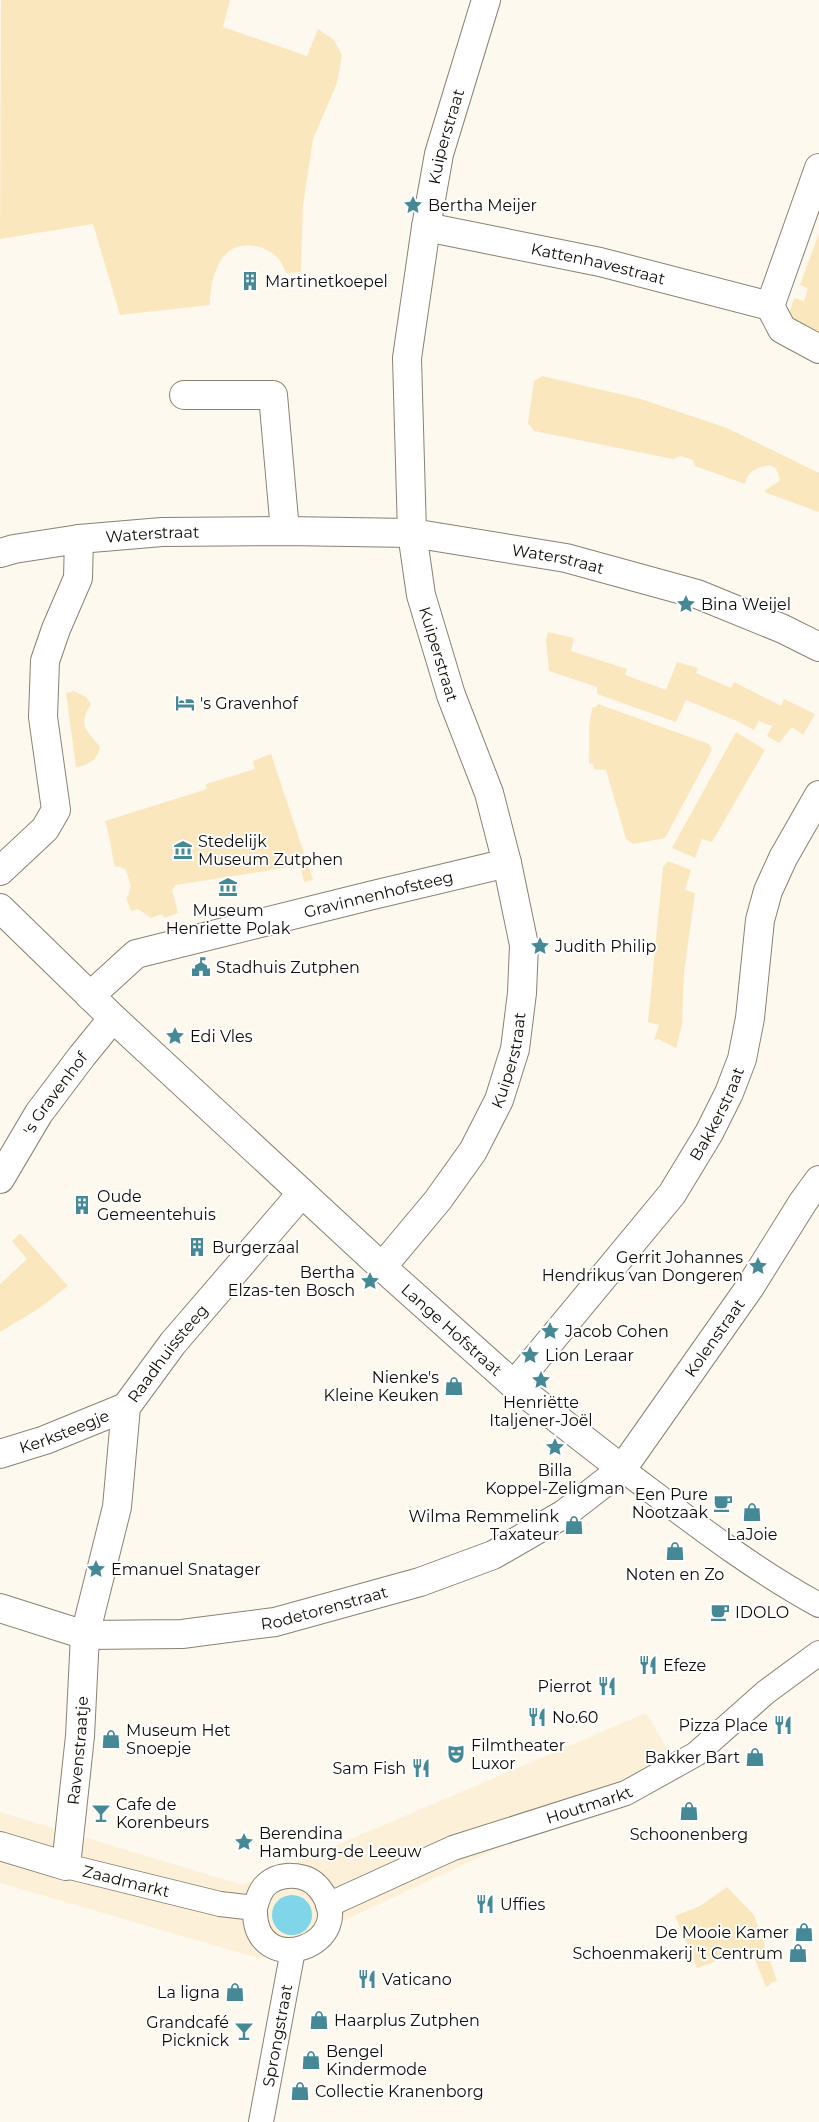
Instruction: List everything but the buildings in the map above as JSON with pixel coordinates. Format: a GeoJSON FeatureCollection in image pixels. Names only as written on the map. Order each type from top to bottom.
{"type":"FeatureCollection","features":[{"type":"Feature","properties":{"kind":"street","name":"Kuiperstraat"},"geometry":{"type":"LineString","coordinates":[[382,1267],[438,1200],[473,1151],[499,1100],[515,1049],[522,993],[524,945],[507,863],[489,793],[451,695],[424,604],[412,533],[407,358],[426,227],[439,154],[486,0]]}},
{"type":"Feature","properties":{"kind":"street"},"geometry":{"type":"LineString","coordinates":[[819,168],[770,306],[782,329],[819,349]]}},
{"type":"Feature","properties":{"kind":"street","name":"Kattenhavestraat"},"geometry":{"type":"LineString","coordinates":[[426,227],[600,262],[770,306]]}},
{"type":"Feature","properties":{"kind":"street"},"geometry":{"type":"LineString","coordinates":[[184,394],[273,395],[285,531]]}},
{"type":"Feature","properties":{"kind":"street","name":"Waterstraat"},"geometry":{"type":"LineString","coordinates":[[79,539],[162,532],[412,533],[566,558],[697,594],[819,646]]}},
{"type":"Feature","properties":{"kind":"street"},"geometry":{"type":"LineString","coordinates":[[0,553],[79,539],[78,578],[56,629],[45,661],[43,716],[56,810],[44,829],[0,871]]}},
{"type":"Feature","properties":{"kind":"street","name":"Bakkerstraat"},"geometry":{"type":"LineString","coordinates":[[514,1385],[672,1194],[713,1125],[729,1094],[742,1060],[750,1018],[760,920],[768,891],[782,858],[819,795]]}},
{"type":"Feature","properties":{"kind":"street","name":"Gravinnenhofsteeg"},"geometry":{"type":"LineString","coordinates":[[90,996],[136,954],[507,863]]}},
{"type":"Feature","properties":{"kind":"street"},"geometry":{"type":"LineString","coordinates":[[0,908],[113,1018]]}},
{"type":"Feature","properties":{"kind":"street","name":"Lange Hofstraat"},"geometry":{"type":"LineString","coordinates":[[113,1018],[382,1267],[514,1385],[717,1540],[792,1591],[819,1606]]}},
{"type":"Feature","properties":{"kind":"street","name":"'s Gravenhof"},"geometry":{"type":"LineString","coordinates":[[0,1180],[39,1113],[113,1018]]}},
{"type":"Feature","properties":{"kind":"street","name":"Kolenstraat"},"geometry":{"type":"LineString","coordinates":[[622,1469],[750,1287],[803,1202],[819,1180]]}},
{"type":"Feature","properties":{"kind":"street","name":"Raadhuissteeg"},"geometry":{"type":"LineString","coordinates":[[85,1635],[116,1507],[126,1407],[173,1344],[302,1192]]}},
{"type":"Feature","properties":{"kind":"street","name":"Kerksteegje"},"geometry":{"type":"LineString","coordinates":[[0,1454],[45,1440],[126,1407]]}},
{"type":"Feature","properties":{"kind":"street","name":"Rodetorenstraat"},"geometry":{"type":"LineString","coordinates":[[0,1608],[85,1635],[182,1634],[276,1622],[420,1582],[493,1555],[564,1514],[622,1469]]}},
{"type":"Feature","properties":{"kind":"street","name":"Ravenstraatje"},"geometry":{"type":"LineString","coordinates":[[66,1866],[80,1736],[85,1635]]}},
{"type":"Feature","properties":{"kind":"street","name":"Houtmarkt"},"geometry":{"type":"LineString","coordinates":[[328,1905],[453,1848],[626,1793],[696,1754],[766,1692],[819,1653]]}},
{"type":"Feature","properties":{"kind":"street","name":"Zaadmarkt"},"geometry":{"type":"LineString","coordinates":[[0,1846],[66,1866],[220,1904],[254,1908]]}},
{"type":"Feature","properties":{"kind":"street"},"geometry":{"type":"LineString","coordinates":[[296,1875],[317,1885],[324,1894],[328,1905],[327,1926],[322,1936],[304,1949],[282,1950],[264,1938],[254,1919],[254,1908],[264,1887],[273,1880],[284,1876],[296,1875]]}},
{"type":"Feature","properties":{"kind":"street","name":"Sprongstraat"},"geometry":{"type":"LineString","coordinates":[[260,2122],[293,1950]]}},
{"type":"Feature","properties":{"kind":"shaded area"},"geometry":{"type":"Polygon","coordinates":[[[1,0],[230,0],[223,27],[307,56],[318,29],[334,40],[342,55],[337,83],[313,139],[303,205],[301,272],[286,273],[279,259],[259,247],[252,245],[237,247],[224,256],[217,267],[210,305],[120,315],[93,224],[0,239],[1,0]]]}},
{"type":"Feature","properties":{"kind":"shaded area"},"geometry":{"type":"Polygon","coordinates":[[[819,233],[819,339],[794,325],[789,314],[794,298],[804,301],[808,288],[800,285],[819,233]]]}},
{"type":"Feature","properties":{"kind":"shaded area"},"geometry":{"type":"Polygon","coordinates":[[[542,376],[641,399],[727,428],[819,473],[819,512],[764,492],[780,480],[776,468],[770,465],[753,470],[745,484],[695,466],[693,460],[681,456],[673,459],[534,431],[528,423],[534,381],[542,376]]]}},
{"type":"Feature","properties":{"kind":"shaded area"},"geometry":{"type":"Polygon","coordinates":[[[548,632],[574,638],[571,651],[627,669],[625,675],[666,690],[677,662],[698,668],[696,673],[731,688],[734,682],[781,706],[784,699],[815,714],[803,735],[792,727],[779,743],[767,736],[772,726],[759,721],[754,730],[686,700],[676,722],[597,694],[597,687],[549,671],[546,640],[548,632]]]}},
{"type":"Feature","properties":{"kind":"shaded area"},"geometry":{"type":"Polygon","coordinates":[[[74,691],[86,697],[91,704],[85,718],[85,728],[100,747],[92,761],[76,767],[66,693],[74,691]]]}},
{"type":"Feature","properties":{"kind":"shaded area"},"geometry":{"type":"Polygon","coordinates":[[[598,704],[709,744],[712,750],[665,838],[633,844],[626,839],[606,770],[594,769],[593,764],[589,763],[589,727],[592,708],[598,704]]]}},
{"type":"Feature","properties":{"kind":"shaded area"},"geometry":{"type":"Polygon","coordinates":[[[736,732],[765,750],[712,842],[702,839],[695,858],[672,848],[736,732]]]}},
{"type":"Feature","properties":{"kind":"shaded area"},"geometry":{"type":"Polygon","coordinates":[[[271,754],[313,880],[304,882],[301,869],[297,866],[176,885],[172,890],[178,913],[164,918],[162,914],[151,918],[138,909],[131,911],[126,897],[131,886],[126,870],[118,866],[115,867],[105,821],[207,789],[206,784],[255,769],[253,761],[271,754]]]}},
{"type":"Feature","properties":{"kind":"shaded area"},"geometry":{"type":"Polygon","coordinates":[[[668,861],[691,870],[685,890],[695,893],[684,973],[682,1025],[676,1048],[658,1039],[654,1040],[659,1025],[648,1022],[663,867],[668,861]]]}},
{"type":"Feature","properties":{"kind":"shaded area"},"geometry":{"type":"Polygon","coordinates":[[[20,1233],[68,1286],[38,1309],[0,1332],[0,1284],[27,1259],[12,1241],[20,1233]]]}},
{"type":"Feature","properties":{"kind":"shaded area"},"geometry":{"type":"Polygon","coordinates":[[[646,1713],[677,1765],[261,1959],[0,1883],[0,1812],[243,1885],[646,1713]]]}},
{"type":"Feature","properties":{"kind":"shaded area"},"geometry":{"type":"Polygon","coordinates":[[[727,1887],[754,1915],[777,1981],[770,1983],[766,1987],[751,1949],[697,1968],[675,1916],[700,1906],[727,1887]]]}},
{"type":"Feature","properties":{"kind":"water"},"geometry":{"type":"Polygon","coordinates":[[[292,1895],[306,1901],[312,1915],[306,1929],[292,1935],[278,1929],[272,1915],[278,1901],[292,1895]]]}},
{"type":"Feature","properties":{"kind":"place","name":"Bertha Meijer"},"geometry":{"type":"Point","coordinates":[413,205]}},
{"type":"Feature","properties":{"kind":"place","name":"Martinetkoepel"},"geometry":{"type":"Point","coordinates":[250,281]}},
{"type":"Feature","properties":{"kind":"place","name":"Bina Weijel"},"geometry":{"type":"Point","coordinates":[686,604]}},
{"type":"Feature","properties":{"kind":"place","name":"'s Gravenhof"},"geometry":{"type":"Point","coordinates":[185,703]}},
{"type":"Feature","properties":{"kind":"place","name":"Stedelijk Museum Zutphen"},"geometry":{"type":"Point","coordinates":[183,850]}},
{"type":"Feature","properties":{"kind":"place","name":"Museum Henriette Polak"},"geometry":{"type":"Point","coordinates":[228,887]}},
{"type":"Feature","properties":{"kind":"place","name":"Judith Philip"},"geometry":{"type":"Point","coordinates":[540,946]}},
{"type":"Feature","properties":{"kind":"place","name":"Stadhuis Zutphen"},"geometry":{"type":"Point","coordinates":[201,967]}},
{"type":"Feature","properties":{"kind":"place","name":"Edi Vles"},"geometry":{"type":"Point","coordinates":[175,1036]}},
{"type":"Feature","properties":{"kind":"place","name":"Oude Gemeentehuis"},"geometry":{"type":"Point","coordinates":[82,1205]}},
{"type":"Feature","properties":{"kind":"place","name":"Burgerzaal"},"geometry":{"type":"Point","coordinates":[197,1247]}},
{"type":"Feature","properties":{"kind":"place","name":"Gerrit Johannes Hendrikus van Dongeren"},"geometry":{"type":"Point","coordinates":[758,1266]}},
{"type":"Feature","properties":{"kind":"place","name":"Bertha Elzas-ten Bosch"},"geometry":{"type":"Point","coordinates":[370,1281]}},
{"type":"Feature","properties":{"kind":"place","name":"Jacob Cohen"},"geometry":{"type":"Point","coordinates":[550,1331]}},
{"type":"Feature","properties":{"kind":"place","name":"Lion Leraar"},"geometry":{"type":"Point","coordinates":[530,1355]}},
{"type":"Feature","properties":{"kind":"place","name":"Henriëtte Italjener-Joël"},"geometry":{"type":"Point","coordinates":[541,1380]}},
{"type":"Feature","properties":{"kind":"place","name":"Nienke's Kleine Keuken"},"geometry":{"type":"Point","coordinates":[454,1386]}},
{"type":"Feature","properties":{"kind":"place","name":"Billa Koppel-Zeligman"},"geometry":{"type":"Point","coordinates":[555,1447]}},
{"type":"Feature","properties":{"kind":"place","name":"Een Pure Nootzaak"},"geometry":{"type":"Point","coordinates":[723,1503]}},
{"type":"Feature","properties":{"kind":"place","name":"LaJoie"},"geometry":{"type":"Point","coordinates":[752,1512]}},
{"type":"Feature","properties":{"kind":"place","name":"Wilma Remmelink Taxateur"},"geometry":{"type":"Point","coordinates":[574,1525]}},
{"type":"Feature","properties":{"kind":"place","name":"Noten en Zo"},"geometry":{"type":"Point","coordinates":[675,1551]}},
{"type":"Feature","properties":{"kind":"place","name":"Emanuel Snatager"},"geometry":{"type":"Point","coordinates":[96,1569]}},
{"type":"Feature","properties":{"kind":"place","name":"IDOLO"},"geometry":{"type":"Point","coordinates":[720,1612]}},
{"type":"Feature","properties":{"kind":"place","name":"Efeze"},"geometry":{"type":"Point","coordinates":[648,1665]}},
{"type":"Feature","properties":{"kind":"place","name":"Pierrot"},"geometry":{"type":"Point","coordinates":[607,1686]}},
{"type":"Feature","properties":{"kind":"place","name":"No.60"},"geometry":{"type":"Point","coordinates":[537,1717]}},
{"type":"Feature","properties":{"kind":"place","name":"Pizza Place"},"geometry":{"type":"Point","coordinates":[783,1725]}},
{"type":"Feature","properties":{"kind":"place","name":"Museum Het Snoepje"},"geometry":{"type":"Point","coordinates":[111,1739]}},
{"type":"Feature","properties":{"kind":"place","name":"Filmtheater Luxor"},"geometry":{"type":"Point","coordinates":[456,1754]}},
{"type":"Feature","properties":{"kind":"place","name":"Bakker Bart"},"geometry":{"type":"Point","coordinates":[755,1757]}},
{"type":"Feature","properties":{"kind":"place","name":"Sam Fish"},"geometry":{"type":"Point","coordinates":[421,1768]}},
{"type":"Feature","properties":{"kind":"place","name":"Schoonenberg"},"geometry":{"type":"Point","coordinates":[689,1811]}},
{"type":"Feature","properties":{"kind":"place","name":"Cafe de Korenbeurs"},"geometry":{"type":"Point","coordinates":[101,1813]}},
{"type":"Feature","properties":{"kind":"place","name":"Berendina Hamburg-de Leeuw"},"geometry":{"type":"Point","coordinates":[244,1842]}},
{"type":"Feature","properties":{"kind":"place","name":"Uffies"},"geometry":{"type":"Point","coordinates":[485,1904]}},
{"type":"Feature","properties":{"kind":"place","name":"De Mooie Kamer"},"geometry":{"type":"Point","coordinates":[804,1932]}},
{"type":"Feature","properties":{"kind":"place","name":"Schoenmakerij 't Centrum"},"geometry":{"type":"Point","coordinates":[798,1953]}},
{"type":"Feature","properties":{"kind":"place","name":"Vaticano"},"geometry":{"type":"Point","coordinates":[367,1979]}},
{"type":"Feature","properties":{"kind":"place","name":"La ligna"},"geometry":{"type":"Point","coordinates":[235,1992]}},
{"type":"Feature","properties":{"kind":"place","name":"Haarplus Zutphen"},"geometry":{"type":"Point","coordinates":[319,2020]}},
{"type":"Feature","properties":{"kind":"place","name":"Grandcafé Picknick"},"geometry":{"type":"Point","coordinates":[244,2031]}},
{"type":"Feature","properties":{"kind":"place","name":"Bengel Kindermode"},"geometry":{"type":"Point","coordinates":[311,2060]}},
{"type":"Feature","properties":{"kind":"place","name":"Collectie Kranenborg"},"geometry":{"type":"Point","coordinates":[300,2091]}}]}
